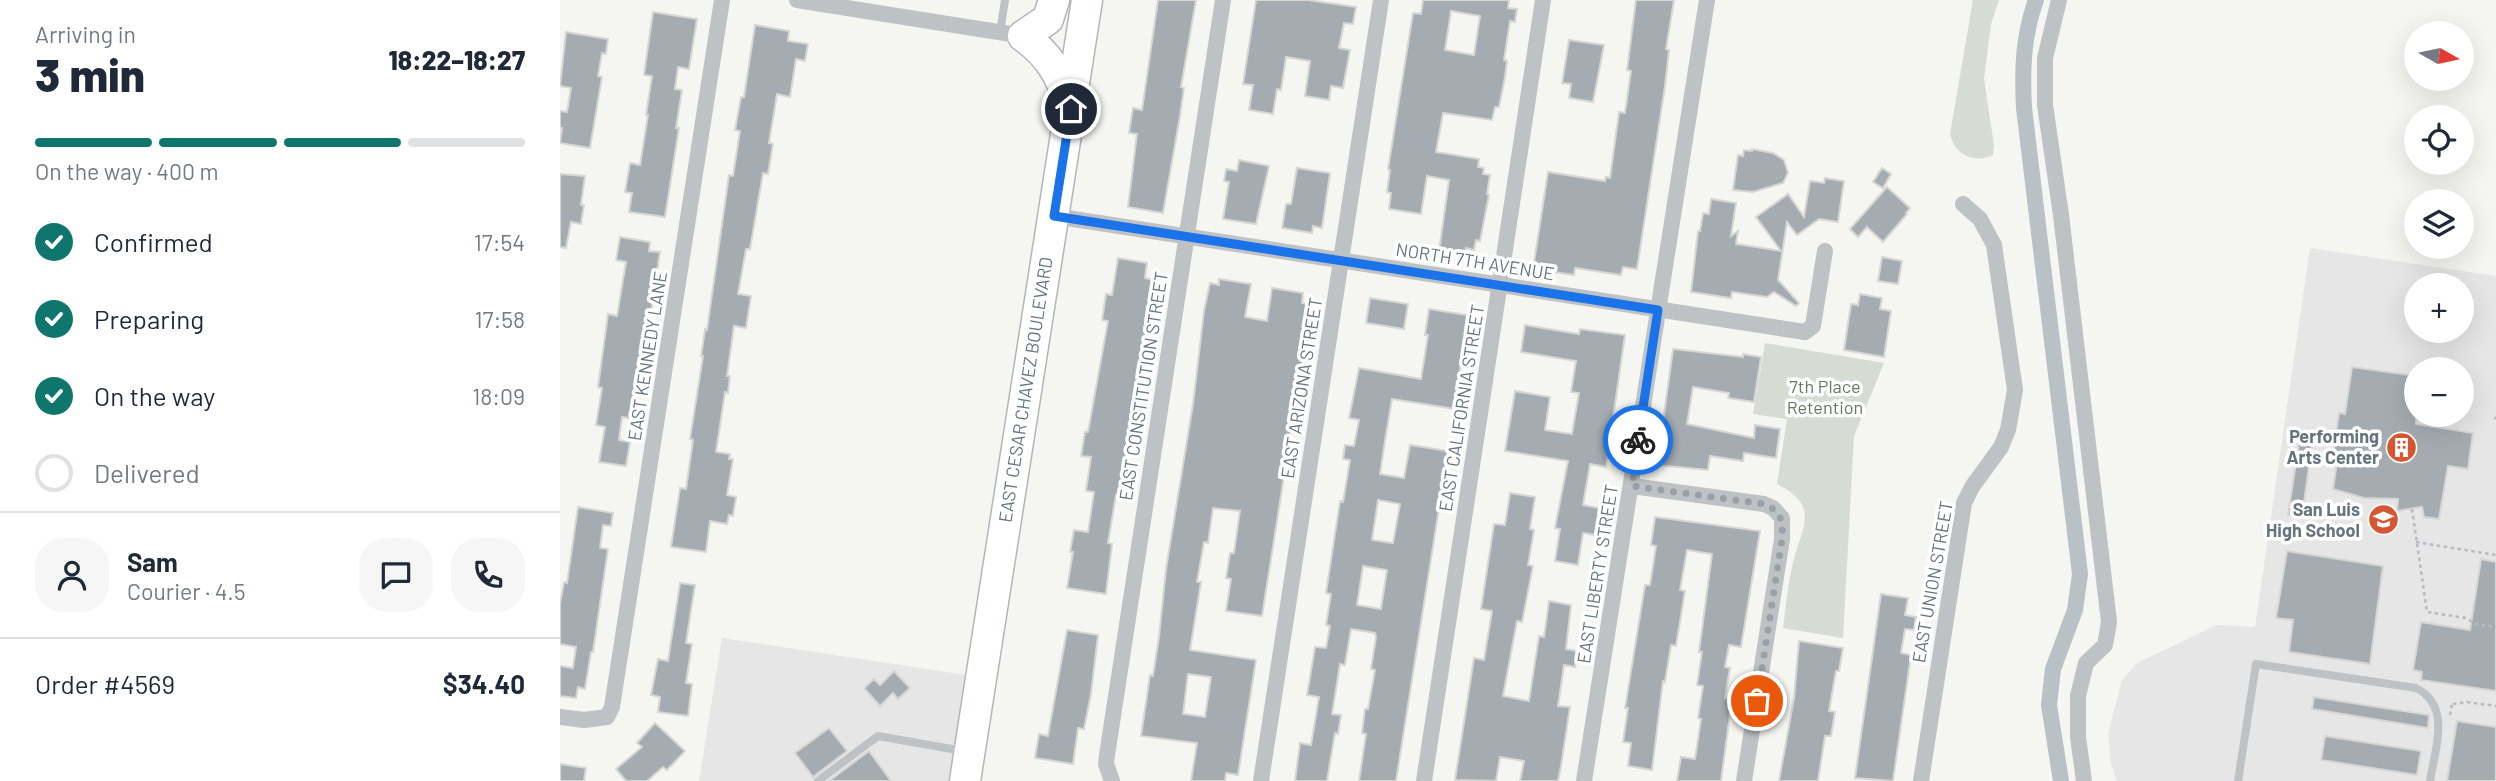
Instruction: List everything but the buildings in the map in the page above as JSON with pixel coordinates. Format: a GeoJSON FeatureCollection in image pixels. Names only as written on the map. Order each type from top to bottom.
{"type":"FeatureCollection","features":[{"type":"Feature","properties":{"kind":"highway"},"geometry":{"type":"LineString","coordinates":[[1012,34],[1048,19],[1054,0]]}},
{"type":"Feature","properties":{"kind":"highway","name":"EAST CESAR CHAVEZ BOULEVARD"},"geometry":{"type":"LineString","coordinates":[[967,767],[1087,0]]}},
{"type":"Feature","properties":{"kind":"highway"},"geometry":{"type":"LineString","coordinates":[[1012,34],[1039,49],[1059,73],[1071,109]]}},
{"type":"Feature","properties":{"kind":"street","name":"EAST KENNEDY LANE"},"geometry":{"type":"LineString","coordinates":[[560,717],[584,720],[607,717],[612,707],[722,0]]}},
{"type":"Feature","properties":{"kind":"street"},"geometry":{"type":"LineString","coordinates":[[797,0],[832,3],[1012,34]]}},
{"type":"Feature","properties":{"kind":"street","name":"EAST CONSTITUTION STREET"},"geometry":{"type":"LineString","coordinates":[[1111,780],[1106,764],[1107,755],[1223,0]]}},
{"type":"Feature","properties":{"kind":"street","name":"EAST ARIZONA STREET"},"geometry":{"type":"LineString","coordinates":[[1261,781],[1381,0]]}},
{"type":"Feature","properties":{"kind":"street","name":"EAST CALIFORNIA STREET"},"geometry":{"type":"LineString","coordinates":[[1424,781],[1543,0]]}},
{"type":"Feature","properties":{"kind":"street","name":"EAST LIBERTY STREET"},"geometry":{"type":"LineString","coordinates":[[1584,781],[1707,0]]}},
{"type":"Feature","properties":{"kind":"street"},"geometry":{"type":"LineString","coordinates":[[2059,0],[2045,58],[2045,105],[2061,215],[2109,622],[2105,645],[2086,663],[2078,696],[2078,737],[2084,781]]}},
{"type":"Feature","properties":{"kind":"street","name":"EAST UNION STREET"},"geometry":{"type":"LineString","coordinates":[[1921,781],[1962,513],[1972,487],[2001,447],[2008,430],[2015,390],[1994,245],[1980,219],[1963,204]]}},
{"type":"Feature","properties":{"kind":"street","name":"NORTH 7TH AVENUE"},"geometry":{"type":"LineString","coordinates":[[1054,216],[1809,331],[1813,326],[1825,251]]}},
{"type":"Feature","properties":{"kind":"street"},"geometry":{"type":"LineString","coordinates":[[1632,486],[1764,504],[1779,513],[1782,518],[1782,539],[1744,781]]}},
{"type":"Feature","properties":{"kind":"lane"},"geometry":{"type":"LineString","coordinates":[[1005,0],[1012,34]]}},
{"type":"Feature","properties":{"kind":"lane"},"geometry":{"type":"LineString","coordinates":[[2238,781],[2256,664],[2416,688],[2424,692],[2436,706],[2439,717],[2430,781]]}},
{"type":"Feature","properties":{"kind":"lane"},"geometry":{"type":"LineString","coordinates":[[818,781],[878,736],[967,767]]}},
{"type":"Feature","properties":{"kind":"path"},"geometry":{"type":"LineString","coordinates":[[2412,509],[2427,612],[2466,618],[2474,624],[2496,627]]}},
{"type":"Feature","properties":{"kind":"path"},"geometry":{"type":"LineString","coordinates":[[2416,542],[2496,555]]}},
{"type":"Feature","properties":{"kind":"path"},"geometry":{"type":"LineString","coordinates":[[2436,706],[2467,702],[2496,706]]}},
{"type":"Feature","properties":{"kind":"shaded area","name":"San Luis High School"},"geometry":{"type":"Polygon","coordinates":[[[2310,248],[2496,276],[2496,781],[2117,781],[2111,764],[2108,733],[2122,680],[2137,663],[2217,625],[2255,627],[2310,248]]]}},
{"type":"Feature","properties":{"kind":"shaded area"},"geometry":{"type":"Polygon","coordinates":[[[722,638],[980,677],[964,781],[699,781],[722,638]]]}},
{"type":"Feature","properties":{"kind":"green space"},"geometry":{"type":"Polygon","coordinates":[[[1973,0],[1999,0],[1991,24],[1984,79],[1994,145],[1993,155],[1986,158],[1966,156],[1956,147],[1950,134],[1973,0]]]}},
{"type":"Feature","properties":{"kind":"green space","name":"7th Place Retention"},"geometry":{"type":"Polygon","coordinates":[[[1765,343],[1884,363],[1854,436],[1843,638],[1783,628],[1791,571],[1805,519],[1800,501],[1777,484],[1787,419],[1753,414],[1765,343]]]}},
{"type":"Feature","properties":{"kind":"waterway"},"geometry":{"type":"LineString","coordinates":[[2036,0],[2024,53],[2024,108],[2080,574],[2075,610],[2053,669],[2049,705],[2061,781]]}},
{"type":"Feature","properties":{"kind":"way so far"},"geometry":{"type":"LineString","coordinates":[[1638,440],[1632,486],[1764,504],[1773,508],[1782,518],[1782,539],[1757,701]]}},
{"type":"Feature","properties":{"kind":"place","name":"Performing Arts Center"},"geometry":{"type":"Point","coordinates":[2402,447]}},
{"type":"Feature","properties":{"kind":"place","name":"San Luis High School"},"geometry":{"type":"Point","coordinates":[2383,520]}},
{"type":"Feature","properties":{"kind":"route"},"geometry":{"type":"LineString","coordinates":[[1071,109],[1054,216],[1658,310],[1638,440]]}}]}
